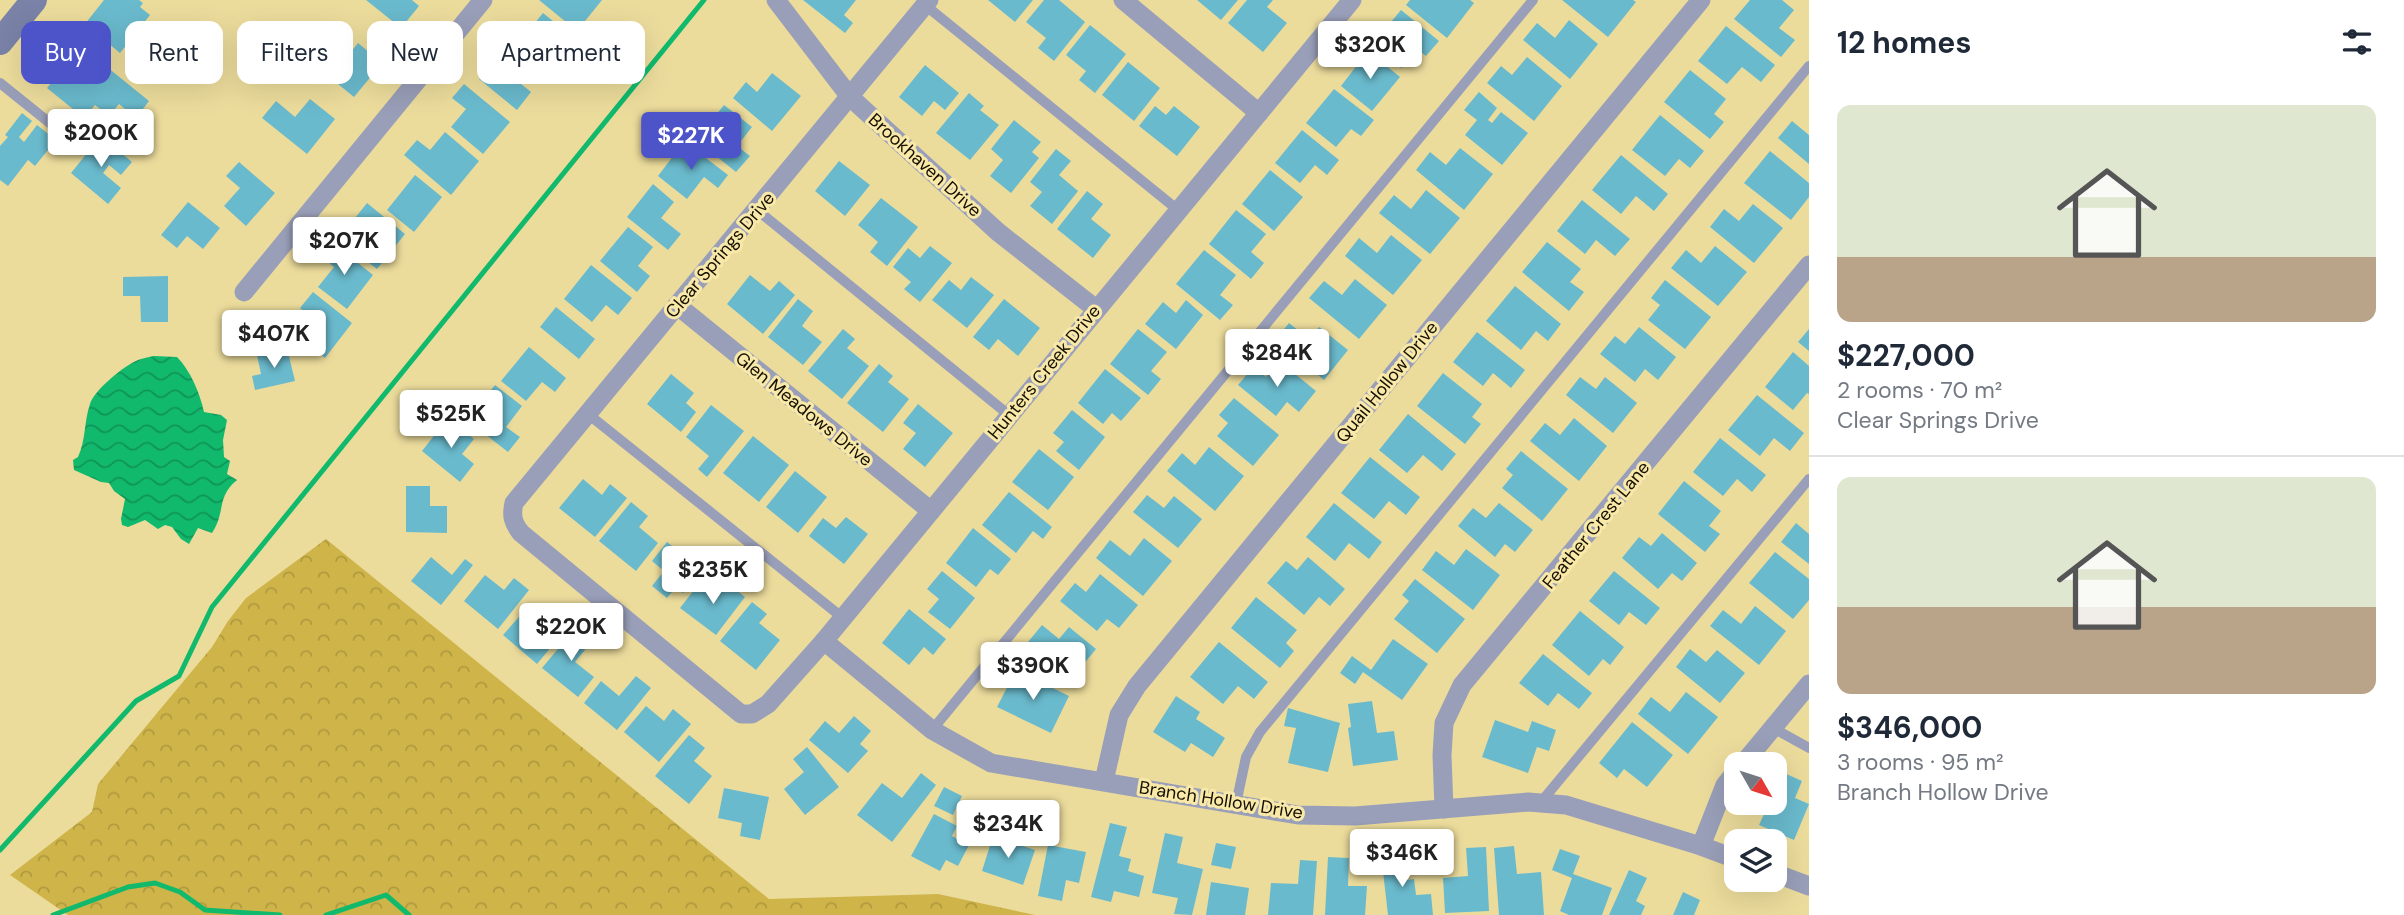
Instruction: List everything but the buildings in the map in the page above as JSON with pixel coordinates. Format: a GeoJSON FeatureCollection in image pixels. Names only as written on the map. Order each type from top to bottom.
{"type":"FeatureCollection","features":[{"type":"Feature","properties":{"kind":"street"},"geometry":{"type":"LineString","coordinates":[[0,42],[34,0]]}},
{"type":"Feature","properties":{"kind":"street"},"geometry":{"type":"LineString","coordinates":[[244,292],[483,0]]}},
{"type":"Feature","properties":{"kind":"street","name":"Brookhaven Drive"},"geometry":{"type":"LineString","coordinates":[[776,0],[850,97],[998,232],[1096,309]]}},
{"type":"Feature","properties":{"kind":"street"},"geometry":{"type":"LineString","coordinates":[[1123,0],[1259,113]]}},
{"type":"Feature","properties":{"kind":"street","name":"Quail Hollow Drive"},"geometry":{"type":"LineString","coordinates":[[1104,781],[1119,715],[1137,686],[1701,0]]}},
{"type":"Feature","properties":{"kind":"street","name":"Hunters Creek Drive"},"geometry":{"type":"LineString","coordinates":[[724,702],[741,714],[752,715],[768,704],[843,618],[1259,113],[1346,2]]}},
{"type":"Feature","properties":{"kind":"street","name":"Clear Springs Drive"},"geometry":{"type":"LineString","coordinates":[[724,702],[521,533],[513,523],[514,503],[927,3]]}},
{"type":"Feature","properties":{"kind":"street","name":"Feather Crest Lane"},"geometry":{"type":"LineString","coordinates":[[1444,809],[1444,723],[1462,685],[1809,265]]}},
{"type":"Feature","properties":{"kind":"street","name":"Glen Meadows Drive"},"geometry":{"type":"LineString","coordinates":[[678,306],[931,511]]}},
{"type":"Feature","properties":{"kind":"street","name":"Branch Hollow Drive"},"geometry":{"type":"LineString","coordinates":[[824,640],[932,730],[991,763],[1298,815],[1355,816],[1540,803],[1566,805],[1724,855]]}},
{"type":"Feature","properties":{"kind":"street"},"geometry":{"type":"LineString","coordinates":[[1753,752],[1809,684]]}},
{"type":"Feature","properties":{"kind":"street"},"geometry":{"type":"LineString","coordinates":[[1701,846],[1724,788]]}},
{"type":"Feature","properties":{"kind":"street"},"geometry":{"type":"LineString","coordinates":[[1787,878],[1809,886]]}},
{"type":"Feature","properties":{"kind":"lane"},"geometry":{"type":"LineString","coordinates":[[932,730],[1533,0]]}},
{"type":"Feature","properties":{"kind":"lane"},"geometry":{"type":"LineString","coordinates":[[927,3],[1178,210]]}},
{"type":"Feature","properties":{"kind":"lane"},"geometry":{"type":"LineString","coordinates":[[1236,804],[1245,757],[1261,732],[1809,66]]}},
{"type":"Feature","properties":{"kind":"lane"},"geometry":{"type":"LineString","coordinates":[[0,83],[71,140]]}},
{"type":"Feature","properties":{"kind":"lane"},"geometry":{"type":"LineString","coordinates":[[757,210],[1009,415]]}},
{"type":"Feature","properties":{"kind":"lane"},"geometry":{"type":"LineString","coordinates":[[588,414],[843,618]]}},
{"type":"Feature","properties":{"kind":"lane"},"geometry":{"type":"LineString","coordinates":[[1540,803],[1809,479]]}},
{"type":"Feature","properties":{"kind":"lane"},"geometry":{"type":"LineString","coordinates":[[1773,728],[1809,748]]}},
{"type":"Feature","properties":{"kind":"green space"},"geometry":{"type":"Polygon","coordinates":[[[326,539],[769,899],[938,894],[1035,915],[68,915],[10,875],[92,812],[98,784],[212,647],[246,598],[326,539]]]}},
{"type":"Feature","properties":{"kind":"water"},"geometry":{"type":"Polygon","coordinates":[[[154,356],[177,357],[194,382],[204,412],[221,415],[227,420],[223,440],[224,457],[230,461],[227,474],[237,480],[226,492],[212,533],[198,528],[189,544],[181,539],[172,527],[165,525],[158,529],[145,520],[128,527],[122,525],[125,499],[114,491],[109,483],[74,470],[73,460],[81,451],[88,410],[93,398],[126,367],[138,360],[154,356]]]}},
{"type":"Feature","properties":{"kind":"waterway"},"geometry":{"type":"LineString","coordinates":[[0,850],[136,701],[179,676],[212,607],[704,0]]}},
{"type":"Feature","properties":{"kind":"waterway"},"geometry":{"type":"LineString","coordinates":[[53,915],[128,887],[155,883],[180,892],[205,910],[280,915]]}},
{"type":"Feature","properties":{"kind":"waterway"},"geometry":{"type":"LineString","coordinates":[[326,915],[386,895],[409,915]]}}]}
